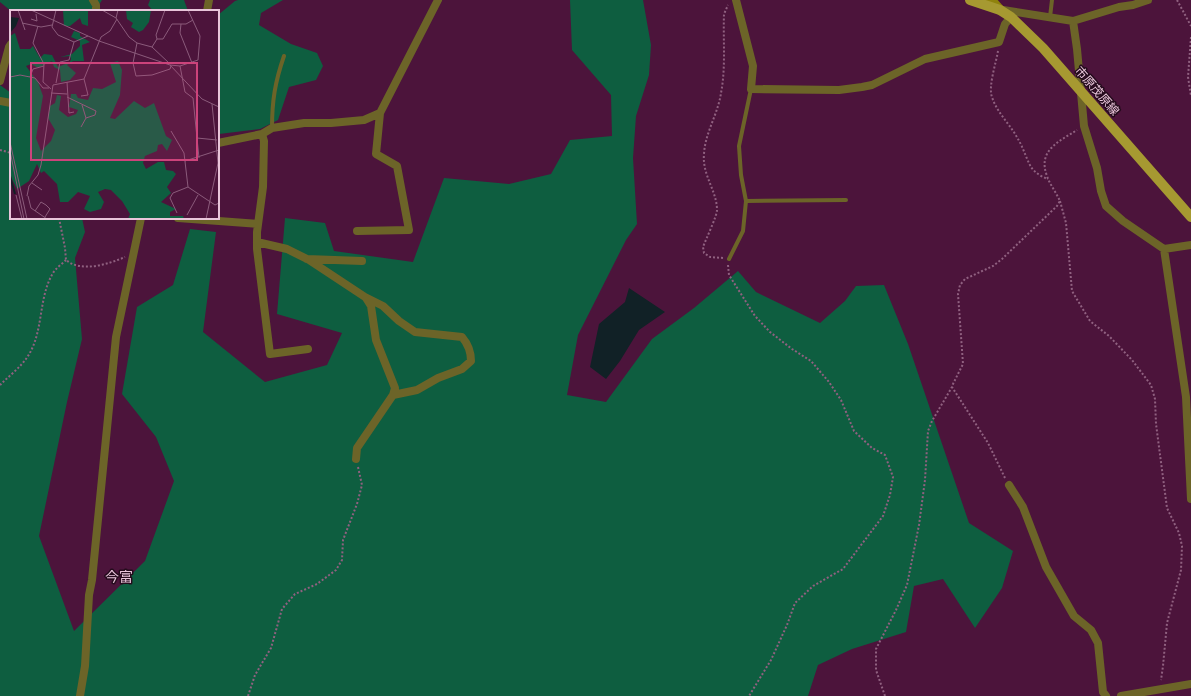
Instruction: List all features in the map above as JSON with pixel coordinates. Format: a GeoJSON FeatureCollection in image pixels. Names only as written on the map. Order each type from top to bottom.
{"type":"FeatureCollection","features":[{"type":"Feature","properties":{"kind":"main road","name":"市原茂原線"},"geometry":{"type":"LineString","coordinates":[[970,0],[1000,10],[1011,17],[1043,48],[1191,217]]}},
{"type":"Feature","properties":{"kind":"main road"},"geometry":{"type":"LineString","coordinates":[[992,0],[1000,10]]}},
{"type":"Feature","properties":{"kind":"street"},"geometry":{"type":"LineString","coordinates":[[93,0],[96,5],[96,10]]}},
{"type":"Feature","properties":{"kind":"street"},"geometry":{"type":"LineString","coordinates":[[207,10],[209,0]]}},
{"type":"Feature","properties":{"kind":"street"},"geometry":{"type":"LineString","coordinates":[[357,231],[409,230],[397,166],[376,154],[380,113],[438,0]]}},
{"type":"Feature","properties":{"kind":"street"},"geometry":{"type":"LineString","coordinates":[[1000,10],[1073,21],[1117,3],[1134,5],[1148,0]]}},
{"type":"Feature","properties":{"kind":"street"},"geometry":{"type":"LineString","coordinates":[[732,1],[753,66],[751,89],[839,90],[872,85],[925,59],[999,42],[1005,24],[1011,17]]}},
{"type":"Feature","properties":{"kind":"street"},"geometry":{"type":"LineString","coordinates":[[1073,21],[1084,126],[1097,168],[1101,191],[1106,206],[1123,221],[1164,249],[1191,245]]}},
{"type":"Feature","properties":{"kind":"street"},"geometry":{"type":"LineString","coordinates":[[0,80],[10,46]]}},
{"type":"Feature","properties":{"kind":"street"},"geometry":{"type":"LineString","coordinates":[[0,101],[10,103]]}},
{"type":"Feature","properties":{"kind":"street"},"geometry":{"type":"LineString","coordinates":[[219,143],[262,134],[272,128],[304,123],[364,120],[380,113]]}},
{"type":"Feature","properties":{"kind":"street"},"geometry":{"type":"LineString","coordinates":[[262,134],[264,142],[263,187],[257,242],[270,354],[308,349]]}},
{"type":"Feature","properties":{"kind":"street"},"geometry":{"type":"LineString","coordinates":[[80,696],[85,666],[89,595],[105,464],[116,337],[142,219]]}},
{"type":"Feature","properties":{"kind":"street"},"geometry":{"type":"LineString","coordinates":[[191,219],[258,224]]}},
{"type":"Feature","properties":{"kind":"street"},"geometry":{"type":"LineString","coordinates":[[257,242],[287,250],[306,259],[365,297],[383,306],[399,321],[415,332],[462,337],[468,343],[471,353],[471,361],[462,369],[438,378],[417,390],[393,395]]}},
{"type":"Feature","properties":{"kind":"street"},"geometry":{"type":"LineString","coordinates":[[1164,249],[1186,397],[1191,499]]}},
{"type":"Feature","properties":{"kind":"street"},"geometry":{"type":"LineString","coordinates":[[306,259],[362,261]]}},
{"type":"Feature","properties":{"kind":"street"},"geometry":{"type":"LineString","coordinates":[[356,459],[357,448],[393,395],[395,388],[376,340],[371,306],[365,297]]}},
{"type":"Feature","properties":{"kind":"street"},"geometry":{"type":"LineString","coordinates":[[1009,485],[1022,507],[1046,567],[1074,616],[1091,630],[1098,643],[1103,692],[1106,696]]}},
{"type":"Feature","properties":{"kind":"street"},"geometry":{"type":"LineString","coordinates":[[1121,696],[1191,684]]}},
{"type":"Feature","properties":{"kind":"lane"},"geometry":{"type":"LineString","coordinates":[[1050,17],[1052,0]]}},
{"type":"Feature","properties":{"kind":"lane"},"geometry":{"type":"LineString","coordinates":[[272,128],[274,92],[284,56]]}},
{"type":"Feature","properties":{"kind":"lane"},"geometry":{"type":"LineString","coordinates":[[729,259],[743,231],[746,201],[741,175],[739,146],[751,89]]}},
{"type":"Feature","properties":{"kind":"lane"},"geometry":{"type":"LineString","coordinates":[[746,201],[846,200]]}},
{"type":"Feature","properties":{"kind":"path"},"geometry":{"type":"LineString","coordinates":[[1177,0],[1191,26]]}},
{"type":"Feature","properties":{"kind":"path"},"geometry":{"type":"LineString","coordinates":[[732,1],[724,14],[724,73],[721,95],[706,137],[703,156],[705,173],[716,203],[717,212],[703,247],[704,253],[710,257],[729,259],[729,275],[755,316],[770,332],[811,361],[830,382],[841,400],[854,431],[872,448],[885,455],[894,477],[883,516],[843,569],[813,586],[795,603],[771,660],[749,696]]}},
{"type":"Feature","properties":{"kind":"path"},"geometry":{"type":"LineString","coordinates":[[1191,37],[1188,77],[1191,96]]}},
{"type":"Feature","properties":{"kind":"path"},"geometry":{"type":"LineString","coordinates":[[999,42],[991,82],[991,96],[1000,113],[1010,125],[1019,140],[1032,168],[1042,177],[1048,179]]}},
{"type":"Feature","properties":{"kind":"path"},"geometry":{"type":"LineString","coordinates":[[1084,126],[1057,142],[1049,149],[1046,154],[1046,176],[1060,201],[1066,223],[1072,291],[1090,321],[1109,336],[1132,360],[1151,385],[1155,399],[1156,424],[1167,508],[1179,533],[1182,546],[1181,570],[1166,623],[1163,666],[1159,690]]}},
{"type":"Feature","properties":{"kind":"path"},"geometry":{"type":"LineString","coordinates":[[0,150],[10,152]]}},
{"type":"Feature","properties":{"kind":"path"},"geometry":{"type":"LineString","coordinates":[[885,696],[876,670],[876,649],[907,585],[919,525],[925,480],[928,431],[963,364],[958,294],[960,285],[965,279],[993,266],[1002,259],[1057,206],[1060,201]]}},
{"type":"Feature","properties":{"kind":"path"},"geometry":{"type":"LineString","coordinates":[[59,219],[66,248],[66,260],[70,264],[82,266],[102,264],[116,261],[134,253]]}},
{"type":"Feature","properties":{"kind":"path"},"geometry":{"type":"LineString","coordinates":[[0,385],[28,356],[36,338],[44,293],[53,272],[66,260]]}},
{"type":"Feature","properties":{"kind":"path"},"geometry":{"type":"LineString","coordinates":[[952,387],[988,442],[1009,485]]}},
{"type":"Feature","properties":{"kind":"path"},"geometry":{"type":"LineString","coordinates":[[248,696],[255,675],[272,648],[282,609],[295,594],[318,584],[336,570],[342,560],[342,540],[357,504],[362,486],[356,459]]}},
{"type":"Feature","properties":{"kind":"green space"},"geometry":{"type":"Polygon","coordinates":[[[0,0],[102,0],[96,10],[10,10],[0,2],[0,0]]]}},
{"type":"Feature","properties":{"kind":"green space"},"geometry":{"type":"Polygon","coordinates":[[[150,0],[184,0],[188,10],[152,10],[148,5],[150,0]]]}},
{"type":"Feature","properties":{"kind":"green space"},"geometry":{"type":"Polygon","coordinates":[[[283,0],[261,13],[259,25],[291,44],[317,53],[323,66],[316,80],[289,87],[278,120],[260,129],[219,134],[219,14],[235,1],[283,0]]]}},
{"type":"Feature","properties":{"kind":"green space"},"geometry":{"type":"Polygon","coordinates":[[[570,0],[643,0],[651,45],[649,75],[636,116],[633,158],[637,224],[626,240],[578,335],[567,395],[606,402],[652,339],[694,308],[738,271],[756,292],[820,323],[845,301],[856,286],[884,285],[908,344],[969,523],[1013,551],[1002,588],[975,628],[943,579],[914,586],[906,632],[852,649],[818,665],[808,696],[0,696],[0,85],[10,92],[10,219],[82,219],[85,232],[75,258],[82,339],[67,402],[39,536],[74,631],[145,561],[174,481],[156,437],[122,394],[137,307],[173,285],[190,229],[216,232],[203,332],[265,382],[327,365],[342,333],[277,314],[285,218],[325,223],[334,251],[413,262],[444,178],[509,184],[551,174],[570,140],[612,136],[611,95],[572,50],[570,0]]]}},
{"type":"Feature","properties":{"kind":"shaded area"},"geometry":{"type":"Polygon","coordinates":[[[629,288],[665,312],[639,330],[620,361],[606,379],[590,367],[599,324],[625,302],[629,288]]]}},
{"type":"Feature","properties":{"kind":"district","name":"今富"},"geometry":{"type":"Point","coordinates":[119,577]}}]}
